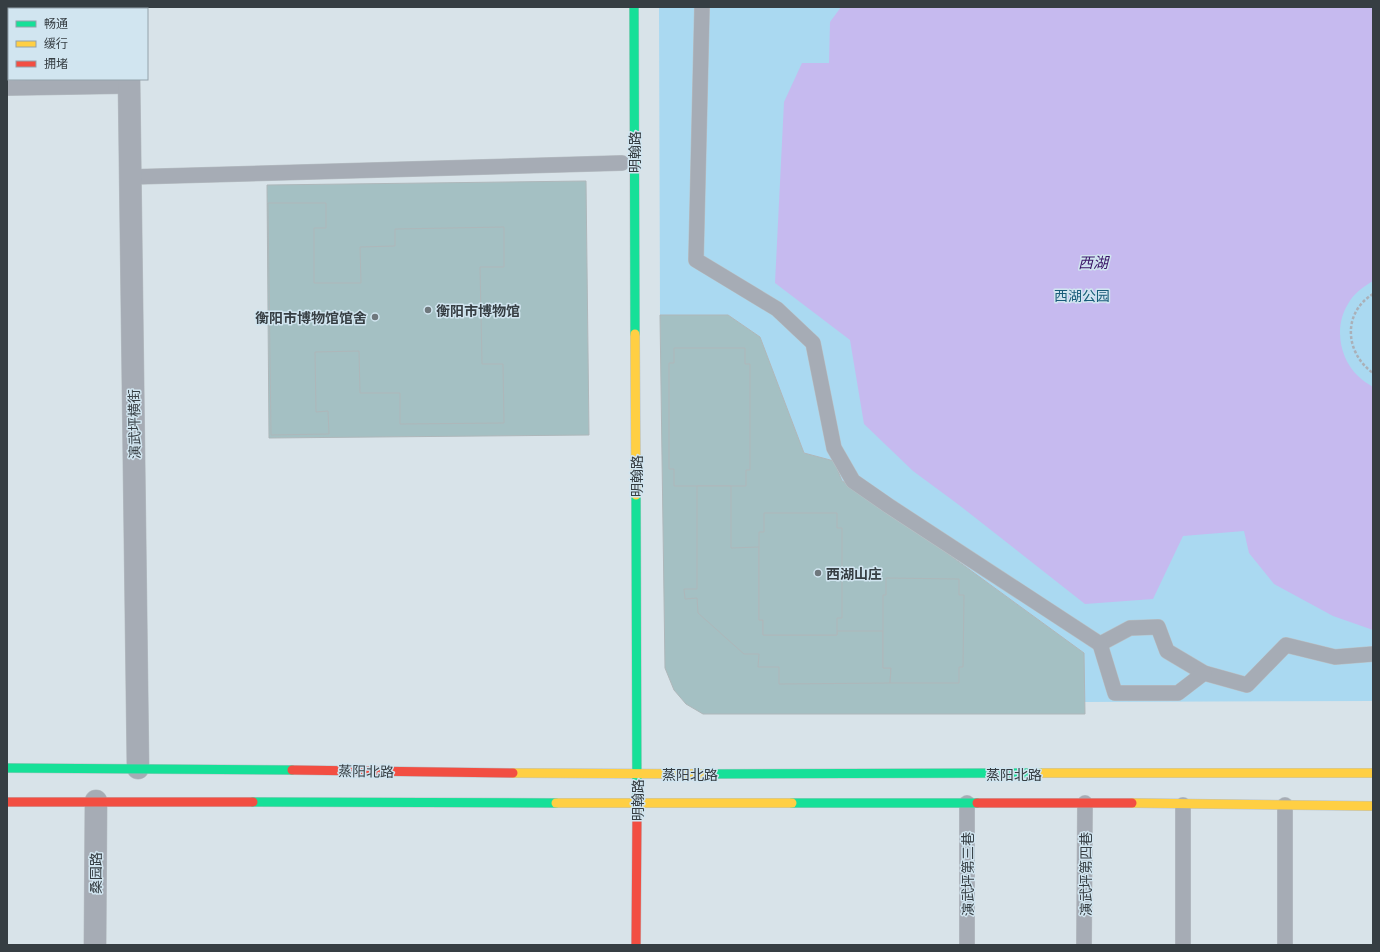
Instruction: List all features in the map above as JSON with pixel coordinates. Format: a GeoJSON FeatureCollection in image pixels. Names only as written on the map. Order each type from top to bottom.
{"type":"FeatureCollection","features":[{"type":"Feature","properties":{"kind":"main road","name":"明翰路"},"geometry":{"type":"LineString","coordinates":[[634,7],[637,774],[636,945]]}},
{"type":"Feature","properties":{"kind":"main road","name":"蒸阳北路"},"geometry":{"type":"LineString","coordinates":[[7,768],[138,768],[637,774],[1373,774]]}},
{"type":"Feature","properties":{"kind":"main road","name":"蒸阳北路"},"geometry":{"type":"LineString","coordinates":[[7,802],[1085,803],[1373,806]]}},
{"type":"Feature","properties":{"kind":"street","name":"演武坪横街"},"geometry":{"type":"LineString","coordinates":[[129,83],[138,768]]}},
{"type":"Feature","properties":{"kind":"street","name":"桑园路"},"geometry":{"type":"LineString","coordinates":[[95,945],[96,801]]}},
{"type":"Feature","properties":{"kind":"lane"},"geometry":{"type":"LineString","coordinates":[[702,7],[696,260],[777,309],[813,343],[834,448],[853,481],[1100,644],[1115,693],[1178,693],[1204,673]]}},
{"type":"Feature","properties":{"kind":"lane"},"geometry":{"type":"LineString","coordinates":[[7,88],[129,83]]}},
{"type":"Feature","properties":{"kind":"lane"},"geometry":{"type":"LineString","coordinates":[[130,177],[622,163]]}},
{"type":"Feature","properties":{"kind":"lane"},"geometry":{"type":"LineString","coordinates":[[1100,644],[1130,628],[1158,627],[1167,651],[1204,673],[1247,684],[1286,645],[1335,658],[1373,654]]}},
{"type":"Feature","properties":{"kind":"lane","name":"演武坪第三巷"},"geometry":{"type":"LineString","coordinates":[[967,803],[967,945]]}},
{"type":"Feature","properties":{"kind":"lane","name":"演武坪第四巷"},"geometry":{"type":"LineString","coordinates":[[1084,945],[1085,803]]}},
{"type":"Feature","properties":{"kind":"lane"},"geometry":{"type":"LineString","coordinates":[[1183,804],[1183,945]]}},
{"type":"Feature","properties":{"kind":"lane"},"geometry":{"type":"LineString","coordinates":[[1285,805],[1285,945]]}},
{"type":"Feature","properties":{"kind":"path"},"geometry":{"type":"LineString","coordinates":[[1373,294],[1366,298],[1357,310],[1351,324],[1350,339],[1355,353],[1364,366],[1373,372]]}},
{"type":"Feature","properties":{"kind":"green space","name":"西湖"},"geometry":{"type":"Polygon","coordinates":[[[659,7],[1373,7],[1373,701],[1084,702],[1084,653],[863,492],[842,481],[834,461],[804,453],[760,337],[728,315],[660,315],[659,7]]]}},
{"type":"Feature","properties":{"kind":"water","name":"西湖"},"geometry":{"type":"Polygon","coordinates":[[[841,7],[1373,7],[1373,281],[1359,291],[1350,300],[1341,322],[1340,332],[1346,360],[1358,376],[1373,387],[1373,630],[1333,616],[1274,584],[1249,553],[1244,531],[1183,536],[1153,599],[1085,604],[959,505],[913,471],[864,424],[850,340],[775,283],[784,102],[802,63],[829,63],[830,22],[841,7]]]}},
{"type":"Feature","properties":{"kind":"building","name":"衡阳市博物馆"},"geometry":{"type":"Polygon","coordinates":[[[586,181],[589,435],[269,438],[267,185],[586,181]]]}},
{"type":"Feature","properties":{"kind":"building","name":"衡阳市博物馆馆舍"},"geometry":{"type":"Polygon","coordinates":[[[268,203],[326,203],[326,228],[314,228],[314,283],[361,283],[360,247],[395,246],[395,229],[504,227],[504,267],[480,267],[482,364],[503,364],[504,423],[400,424],[400,393],[360,393],[359,351],[315,352],[316,412],[328,411],[329,434],[271,435],[268,203]]]}},
{"type":"Feature","properties":{"kind":"building","name":"西湖山庄"},"geometry":{"type":"Polygon","coordinates":[[[660,315],[728,315],[760,337],[804,453],[834,461],[842,481],[863,492],[1084,653],[1085,714],[703,714],[686,704],[674,690],[665,668],[660,315]]]}},
{"type":"Feature","properties":{"kind":"building"},"geometry":{"type":"Polygon","coordinates":[[[674,348],[745,348],[745,364],[750,364],[750,470],[746,470],[746,486],[674,486],[674,469],[669,469],[669,363],[674,363],[674,348]]]}},
{"type":"Feature","properties":{"kind":"building"},"geometry":{"type":"Polygon","coordinates":[[[697,486],[731,486],[731,548],[759,547],[759,620],[763,620],[763,635],[837,635],[837,631],[883,631],[883,668],[891,668],[890,683],[779,684],[779,667],[758,667],[759,654],[744,654],[698,613],[697,598],[685,599],[684,589],[697,589],[697,486]]]}},
{"type":"Feature","properties":{"kind":"building"},"geometry":{"type":"Polygon","coordinates":[[[764,513],[837,513],[837,528],[842,528],[842,618],[837,618],[837,635],[763,635],[763,620],[759,620],[759,532],[764,532],[764,513]]]}},
{"type":"Feature","properties":{"kind":"building"},"geometry":{"type":"Polygon","coordinates":[[[886,578],[959,579],[959,595],[964,595],[963,667],[959,667],[959,683],[890,683],[891,668],[883,668],[883,595],[886,595],[886,578]]]}},
{"type":"Feature","properties":{"kind":"traffic: fast"},"geometry":{"type":"LineString","coordinates":[[634,7],[635,334]]}},
{"type":"Feature","properties":{"kind":"traffic: fast"},"geometry":{"type":"LineString","coordinates":[[636,495],[637,812]]}},
{"type":"Feature","properties":{"kind":"traffic: fast"},"geometry":{"type":"LineString","coordinates":[[7,768],[292,770]]}},
{"type":"Feature","properties":{"kind":"traffic: fast"},"geometry":{"type":"LineString","coordinates":[[704,774],[1040,773]]}},
{"type":"Feature","properties":{"kind":"traffic: fast"},"geometry":{"type":"LineString","coordinates":[[253,802],[556,803]]}},
{"type":"Feature","properties":{"kind":"traffic: fast"},"geometry":{"type":"LineString","coordinates":[[792,803],[977,803]]}},
{"type":"Feature","properties":{"kind":"traffic: slow"},"geometry":{"type":"LineString","coordinates":[[635,334],[636,495]]}},
{"type":"Feature","properties":{"kind":"traffic: slow"},"geometry":{"type":"LineString","coordinates":[[513,773],[704,774]]}},
{"type":"Feature","properties":{"kind":"traffic: slow"},"geometry":{"type":"LineString","coordinates":[[1040,773],[1373,773]]}},
{"type":"Feature","properties":{"kind":"traffic: slow"},"geometry":{"type":"LineString","coordinates":[[556,803],[792,803]]}},
{"type":"Feature","properties":{"kind":"traffic: slow"},"geometry":{"type":"LineString","coordinates":[[1132,803],[1373,806]]}},
{"type":"Feature","properties":{"kind":"traffic: jam"},"geometry":{"type":"LineString","coordinates":[[292,770],[513,773]]}},
{"type":"Feature","properties":{"kind":"traffic: jam"},"geometry":{"type":"LineString","coordinates":[[7,802],[253,802]]}},
{"type":"Feature","properties":{"kind":"traffic: jam"},"geometry":{"type":"LineString","coordinates":[[977,803],[1132,803]]}},
{"type":"Feature","properties":{"kind":"traffic: jam"},"geometry":{"type":"LineString","coordinates":[[636,945],[637,812]]}},
{"type":"Feature","properties":{"kind":"place","name":"衡阳市博物馆"},"geometry":{"type":"Point","coordinates":[428,310]}},
{"type":"Feature","properties":{"kind":"place","name":"衡阳市博物馆馆舍"},"geometry":{"type":"Point","coordinates":[375,317]}},
{"type":"Feature","properties":{"kind":"place","name":"西湖山庄"},"geometry":{"type":"Point","coordinates":[818,573]}},
{"type":"Feature","properties":{"kind":"park label","name":"西湖公园"},"geometry":{"type":"Point","coordinates":[1082,295]}}]}
